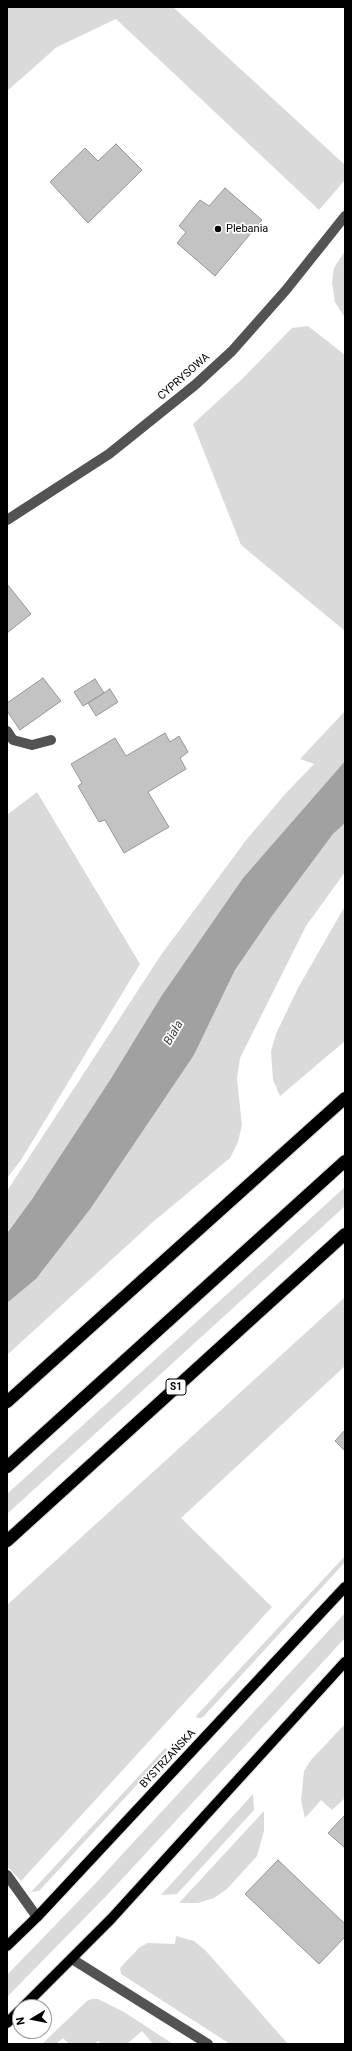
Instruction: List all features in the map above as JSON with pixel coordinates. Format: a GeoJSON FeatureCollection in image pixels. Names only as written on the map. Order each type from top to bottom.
{"type":"FeatureCollection","features":[{"type":"Feature","properties":{"kind":"highway"},"geometry":{"type":"LineString","coordinates":[[7,1402],[345,1098]]}},
{"type":"Feature","properties":{"kind":"highway"},"geometry":{"type":"LineString","coordinates":[[7,1467],[345,1161]]}},
{"type":"Feature","properties":{"kind":"highway","name":"S1"},"geometry":{"type":"LineString","coordinates":[[7,1541],[345,1234]]}},
{"type":"Feature","properties":{"kind":"main road","name":"BYSTRZAŃSKA"},"geometry":{"type":"LineString","coordinates":[[7,1946],[37,1917],[345,1587]]}},
{"type":"Feature","properties":{"kind":"main road"},"geometry":{"type":"LineString","coordinates":[[31,1999],[72,1959],[345,1662]]}},
{"type":"Feature","properties":{"kind":"street","name":"CYPRYSOWA"},"geometry":{"type":"LineString","coordinates":[[7,520],[109,454],[195,385],[232,351],[286,290],[345,216]]}},
{"type":"Feature","properties":{"kind":"street"},"geometry":{"type":"LineString","coordinates":[[7,731],[13,740],[32,746],[51,740]]}},
{"type":"Feature","properties":{"kind":"street"},"geometry":{"type":"LineString","coordinates":[[7,1876],[37,1917]]}},
{"type":"Feature","properties":{"kind":"street"},"geometry":{"type":"LineString","coordinates":[[72,1959],[208,2044]]}},
{"type":"Feature","properties":{"kind":"shaded area"},"geometry":{"type":"Polygon","coordinates":[[[7,7],[173,7],[345,165],[345,180],[319,210],[116,19],[57,47],[7,91],[7,7]]]}},
{"type":"Feature","properties":{"kind":"shaded area"},"geometry":{"type":"Polygon","coordinates":[[[345,251],[345,318],[335,302],[332,283],[334,268],[345,251]]]}},
{"type":"Feature","properties":{"kind":"shaded area"},"geometry":{"type":"Polygon","coordinates":[[[308,326],[345,355],[345,631],[241,545],[193,424],[242,379],[292,328],[308,326]]]}},
{"type":"Feature","properties":{"kind":"shaded area"},"geometry":{"type":"Polygon","coordinates":[[[345,711],[345,761],[243,878],[162,995],[110,1080],[32,1199],[7,1232],[7,1191],[161,955],[247,839],[286,793],[314,764],[300,759],[345,711]]]}},
{"type":"Feature","properties":{"kind":"shaded area"},"geometry":{"type":"Polygon","coordinates":[[[37,792],[140,964],[21,1160],[7,1178],[7,815],[37,792]]]}},
{"type":"Feature","properties":{"kind":"shaded area"},"geometry":{"type":"Polygon","coordinates":[[[345,823],[345,872],[306,926],[240,1058],[237,1079],[242,1125],[238,1142],[230,1158],[154,1221],[7,1355],[7,1303],[36,1279],[91,1208],[194,1055],[235,970],[272,916],[333,834],[345,823]]]}},
{"type":"Feature","properties":{"kind":"shaded area"},"geometry":{"type":"Polygon","coordinates":[[[345,906],[345,1041],[280,1096],[273,1080],[271,1051],[276,1034],[298,988],[345,906]]]}},
{"type":"Feature","properties":{"kind":"shaded area"},"geometry":{"type":"Polygon","coordinates":[[[345,1187],[345,1206],[7,1514],[7,1494],[345,1187]]]}},
{"type":"Feature","properties":{"kind":"shaded area"},"geometry":{"type":"Polygon","coordinates":[[[345,1297],[345,1366],[181,1518],[272,1607],[21,1881],[7,1866],[7,1605],[345,1297]]]}},
{"type":"Feature","properties":{"kind":"shaded area"},"geometry":{"type":"Polygon","coordinates":[[[345,1556],[345,1562],[204,1716],[197,1718],[196,1716],[345,1556]]]}},
{"type":"Feature","properties":{"kind":"shaded area"},"geometry":{"type":"Polygon","coordinates":[[[345,1613],[345,1638],[109,1893],[7,1997],[7,1975],[94,1885],[345,1613]]]}},
{"type":"Feature","properties":{"kind":"shaded area"},"geometry":{"type":"Polygon","coordinates":[[[345,1724],[345,1798],[332,1810],[321,1800],[305,1818],[301,1800],[304,1771],[311,1760],[345,1724]]]}},
{"type":"Feature","properties":{"kind":"shaded area"},"geometry":{"type":"Polygon","coordinates":[[[165,1748],[169,1750],[39,1891],[31,1892],[165,1748]]]}},
{"type":"Feature","properties":{"kind":"shaded area"},"geometry":{"type":"Polygon","coordinates":[[[253,1794],[254,1810],[177,1894],[161,1895],[253,1794]]]}},
{"type":"Feature","properties":{"kind":"shaded area"},"geometry":{"type":"Polygon","coordinates":[[[264,1811],[264,1831],[257,1856],[227,1889],[214,1898],[198,1903],[179,1903],[264,1811]]]}},
{"type":"Feature","properties":{"kind":"shaded area"},"geometry":{"type":"Polygon","coordinates":[[[176,1936],[194,1941],[206,1951],[288,2044],[230,2044],[121,1974],[120,1968],[140,1947],[148,1943],[175,1944],[176,1936]]]}},
{"type":"Feature","properties":{"kind":"shaded area"},"geometry":{"type":"Polygon","coordinates":[[[98,1999],[124,2012],[173,2044],[153,2044],[142,2031],[127,2044],[101,2044],[98,2041],[94,2044],[69,2044],[63,2038],[56,2044],[42,2044],[47,2039],[52,2039],[52,2034],[87,2001],[98,1999]]]}},
{"type":"Feature","properties":{"kind":"water","name":"Biała"},"geometry":{"type":"Polygon","coordinates":[[[345,761],[345,823],[333,834],[272,916],[235,970],[194,1055],[91,1208],[36,1279],[7,1303],[7,1233],[32,1199],[110,1080],[162,995],[243,878],[345,761]]]}},
{"type":"Feature","properties":{"kind":"building"},"geometry":{"type":"Polygon","coordinates":[[[116,144],[142,170],[88,223],[50,182],[85,148],[98,161],[116,144]]]}},
{"type":"Feature","properties":{"kind":"building","name":"Plebania"},"geometry":{"type":"Polygon","coordinates":[[[225,188],[262,220],[215,276],[177,243],[186,232],[179,226],[200,200],[209,206],[225,188]]]}},
{"type":"Feature","properties":{"kind":"building"},"geometry":{"type":"Polygon","coordinates":[[[7,584],[31,614],[7,633],[7,584]]]}},
{"type":"Feature","properties":{"kind":"building"},"geometry":{"type":"Polygon","coordinates":[[[43,678],[61,701],[20,730],[7,711],[7,703],[43,678]]]}},
{"type":"Feature","properties":{"kind":"building"},"geometry":{"type":"Polygon","coordinates":[[[95,679],[104,693],[83,706],[74,692],[95,679]]]}},
{"type":"Feature","properties":{"kind":"building"},"geometry":{"type":"Polygon","coordinates":[[[110,689],[118,702],[96,716],[88,703],[110,689]]]}},
{"type":"Feature","properties":{"kind":"building"},"geometry":{"type":"Polygon","coordinates":[[[165,733],[170,742],[179,736],[188,752],[180,758],[186,769],[148,792],[169,827],[124,853],[105,820],[99,822],[78,786],[82,783],[71,764],[115,738],[126,756],[165,733]]]}},
{"type":"Feature","properties":{"kind":"building"},"geometry":{"type":"Polygon","coordinates":[[[345,1430],[345,1451],[335,1441],[345,1430]]]}},
{"type":"Feature","properties":{"kind":"building"},"geometry":{"type":"Polygon","coordinates":[[[345,1815],[345,1848],[328,1833],[345,1815]]]}},
{"type":"Feature","properties":{"kind":"building"},"geometry":{"type":"Polygon","coordinates":[[[278,1860],[345,1924],[345,1937],[319,1964],[245,1894],[278,1860]]]}},
{"type":"Feature","properties":{"kind":"place","name":"Plebania"},"geometry":{"type":"Point","coordinates":[218,229]}}]}
